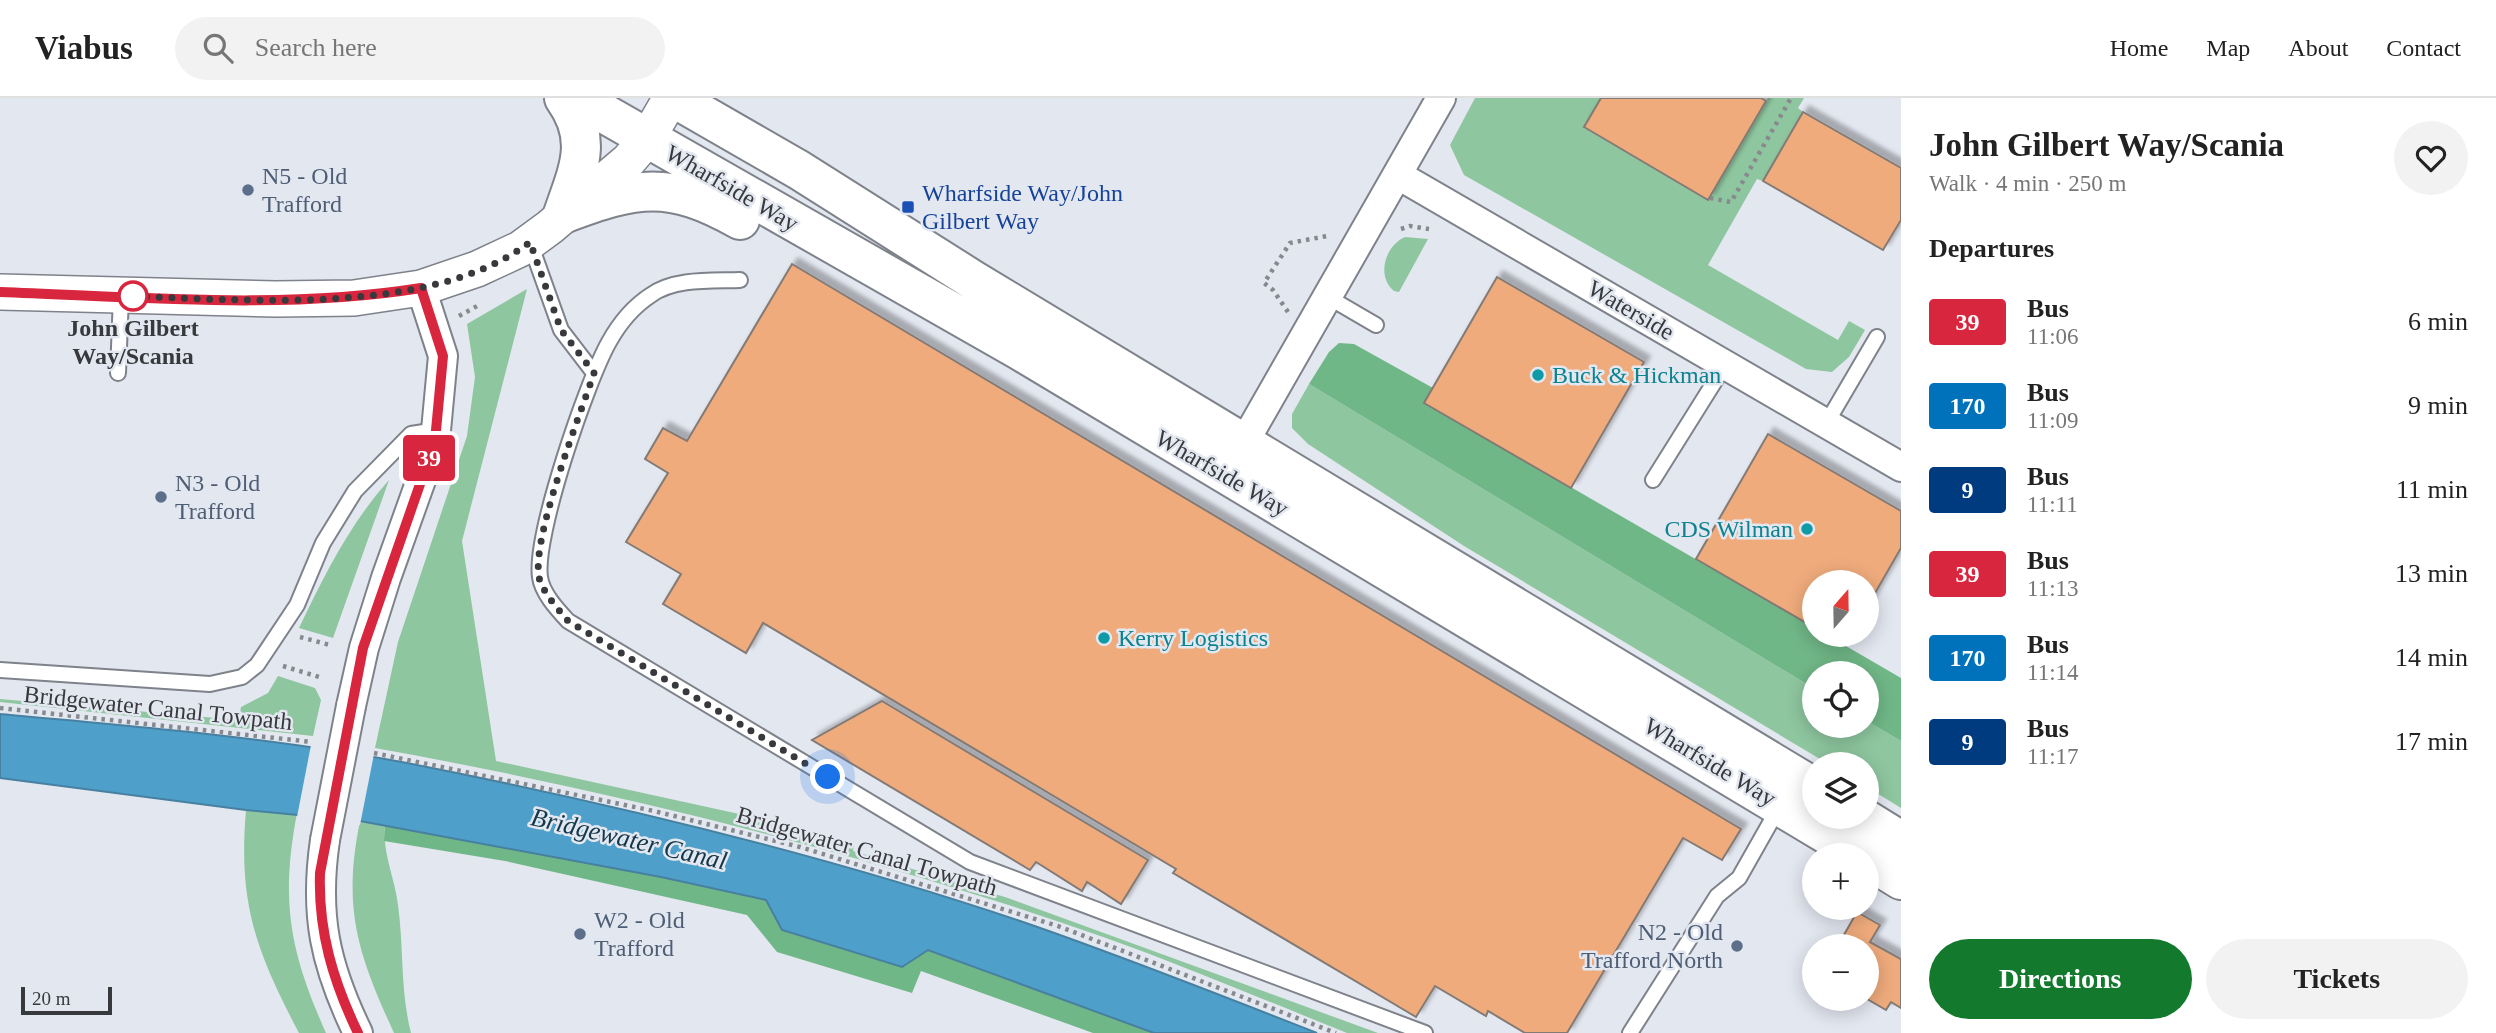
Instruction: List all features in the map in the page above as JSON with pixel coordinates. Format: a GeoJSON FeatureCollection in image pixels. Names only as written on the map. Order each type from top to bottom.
{"type":"FeatureCollection","features":[{"type":"Feature","properties":{"kind":"highway"},"geometry":{"type":"LineString","coordinates":[[563,214],[580,164],[583,142],[578,117],[565,98]]}},
{"type":"Feature","properties":{"kind":"highway","name":"Wharfside Way"},"geometry":{"type":"LineString","coordinates":[[577,98],[909,288],[1843,843]]}},
{"type":"Feature","properties":{"kind":"highway","name":"Wharfside Way"},"geometry":{"type":"LineString","coordinates":[[673,98],[799,170],[973,280],[1802,781]]}},
{"type":"Feature","properties":{"kind":"highway"},"geometry":{"type":"LineString","coordinates":[[563,214],[611,196],[639,191],[672,191],[706,201],[827,268],[909,288]]}},
{"type":"Feature","properties":{"kind":"highway"},"geometry":{"type":"LineString","coordinates":[[1879,827],[1901,841]]}},
{"type":"Feature","properties":{"kind":"highway","name":"Wharfside Way"},"geometry":{"type":"LineString","coordinates":[[1879,866],[1901,880]]}},
{"type":"Feature","properties":{"kind":"street"},"geometry":{"type":"LineString","coordinates":[[0,292],[354,298],[421,288],[477,270],[530,242],[629,160],[647,139],[673,98]]}},
{"type":"Feature","properties":{"kind":"street"},"geometry":{"type":"LineString","coordinates":[[1224,475],[1441,98]]}},
{"type":"Feature","properties":{"kind":"street","name":"Waterside"},"geometry":{"type":"LineString","coordinates":[[1398,175],[1901,467]]}},
{"type":"Feature","properties":{"kind":"street"},"geometry":{"type":"LineString","coordinates":[[358,1033],[331,967],[319,909],[325,839],[363,648],[436,430],[443,356],[421,288]]}},
{"type":"Feature","properties":{"kind":"lane"},"geometry":{"type":"LineString","coordinates":[[530,242],[561,330],[594,373]]}},
{"type":"Feature","properties":{"kind":"lane"},"geometry":{"type":"LineString","coordinates":[[740,280],[668,285],[651,295],[627,316],[609,340],[594,373],[541,538],[540,580],[568,621],[970,862],[1425,1033]]}},
{"type":"Feature","properties":{"kind":"lane"},"geometry":{"type":"LineString","coordinates":[[118,373],[121,296]]}},
{"type":"Feature","properties":{"kind":"lane"},"geometry":{"type":"LineString","coordinates":[[1328,297],[1376,325]]}},
{"type":"Feature","properties":{"kind":"lane"},"geometry":{"type":"LineString","coordinates":[[1826,424],[1877,337]]}},
{"type":"Feature","properties":{"kind":"lane"},"geometry":{"type":"LineString","coordinates":[[1653,480],[1725,365]]}},
{"type":"Feature","properties":{"kind":"lane"},"geometry":{"type":"LineString","coordinates":[[0,670],[210,684],[242,677],[257,665],[297,605],[323,543],[355,491],[411,434],[436,430]]}},
{"type":"Feature","properties":{"kind":"lane"},"geometry":{"type":"LineString","coordinates":[[1630,1033],[1717,896],[1739,878],[1781,804]]}},
{"type":"Feature","properties":{"kind":"path"},"geometry":{"type":"LineString","coordinates":[[1710,198],[1731,202],[1791,98]]}},
{"type":"Feature","properties":{"kind":"path"},"geometry":{"type":"LineString","coordinates":[[1391,233],[1410,226],[1434,230]]}},
{"type":"Feature","properties":{"kind":"path"},"geometry":{"type":"LineString","coordinates":[[1286,324],[1289,314],[1273,290],[1264,283],[1290,243],[1330,234]]}},
{"type":"Feature","properties":{"kind":"path"},"geometry":{"type":"LineString","coordinates":[[433,323],[461,315],[484,302]]}},
{"type":"Feature","properties":{"kind":"path"},"geometry":{"type":"LineString","coordinates":[[296,635],[330,645]]}},
{"type":"Feature","properties":{"kind":"path"},"geometry":{"type":"LineString","coordinates":[[283,666],[319,677]]}},
{"type":"Feature","properties":{"kind":"path","name":"Bridgewater Canal Towpath"},"geometry":{"type":"LineString","coordinates":[[0,708],[312,742]]}},
{"type":"Feature","properties":{"kind":"path","name":"Bridgewater Canal Towpath"},"geometry":{"type":"LineString","coordinates":[[374,753],[654,811],[800,847],[1058,926],[1336,1033]]}},
{"type":"Feature","properties":{"kind":"green space"},"geometry":{"type":"Polygon","coordinates":[[[1475,98],[1601,98],[1584,128],[1708,200],[1768,98],[1804,98],[1798,108],[1803,112],[1763,181],[1757,179],[1708,265],[1838,340],[1849,321],[1865,330],[1849,357],[1832,372],[1806,369],[1464,175],[1450,145],[1475,98]]]}},
{"type":"Feature","properties":{"kind":"green space"},"geometry":{"type":"Polygon","coordinates":[[[1405,237],[1428,239],[1399,292],[1388,285],[1384,270],[1392,247],[1405,237]]]}},
{"type":"Feature","properties":{"kind":"green space"},"geometry":{"type":"Polygon","coordinates":[[[527,289],[462,541],[496,761],[753,817],[854,843],[853,851],[1008,898],[1378,1033],[1347,1033],[1106,938],[926,879],[836,853],[745,828],[561,785],[375,748],[398,642],[467,436],[475,377],[467,324],[527,289]]]}},
{"type":"Feature","properties":{"kind":"green space"},"geometry":{"type":"Polygon","coordinates":[[[1339,343],[1354,344],[1433,388],[1425,403],[1802,620],[1802,648],[1849,648],[1872,661],[1802,661],[1802,681],[1309,384],[1329,352],[1339,343]]]}},
{"type":"Feature","properties":{"kind":"green space"},"geometry":{"type":"Polygon","coordinates":[[[1309,384],[1802,681],[1802,738],[1879,738],[1879,728],[1901,741],[1901,808],[1879,794],[1879,752],[1808,752],[1464,546],[1308,444],[1292,428],[1292,414],[1309,384]]]}},
{"type":"Feature","properties":{"kind":"green space"},"geometry":{"type":"Polygon","coordinates":[[[389,480],[333,638],[299,628],[350,532],[389,480]]]}},
{"type":"Feature","properties":{"kind":"green space"},"geometry":{"type":"Polygon","coordinates":[[[1879,665],[1901,678],[1901,741],[1879,728],[1879,665]]]}},
{"type":"Feature","properties":{"kind":"green space"},"geometry":{"type":"Polygon","coordinates":[[[278,676],[315,688],[321,700],[313,736],[0,702],[0,699],[239,720],[241,707],[268,693],[278,676]]]}},
{"type":"Feature","properties":{"kind":"green space"},"geometry":{"type":"Polygon","coordinates":[[[246,810],[297,813],[289,874],[292,926],[304,977],[326,1033],[299,1033],[261,951],[253,926],[245,873],[246,810]]]}},
{"type":"Feature","properties":{"kind":"green space"},"geometry":{"type":"Polygon","coordinates":[[[360,821],[385,825],[385,846],[400,921],[405,1001],[411,1033],[394,1033],[371,979],[357,930],[353,880],[360,821]]]}},
{"type":"Feature","properties":{"kind":"green space"},"geometry":{"type":"Polygon","coordinates":[[[385,825],[661,877],[767,900],[783,930],[902,967],[928,950],[1154,1033],[1093,1033],[921,971],[912,993],[777,952],[747,915],[505,861],[384,841],[385,825]]]}},
{"type":"Feature","properties":{"kind":"water","name":"Bridgewater Canal"},"geometry":{"type":"Polygon","coordinates":[[[0,714],[306,746],[407,763],[640,813],[795,853],[947,897],[1097,948],[1317,1033],[1154,1033],[928,950],[902,967],[782,930],[766,900],[661,877],[360,821],[246,810],[0,778],[0,714]]]}},
{"type":"Feature","properties":{"kind":"pier"},"geometry":{"type":"Polygon","coordinates":[[[311,745],[374,754],[360,825],[297,817],[311,745]]]}},
{"type":"Feature","properties":{"kind":"building"},"geometry":{"type":"Polygon","coordinates":[[[1601,98],[1761,98],[1766,101],[1708,200],[1584,127],[1601,98]]]}},
{"type":"Feature","properties":{"kind":"building"},"geometry":{"type":"Polygon","coordinates":[[[1803,112],[1901,168],[1901,220],[1883,250],[1763,181],[1803,112]]]}},
{"type":"Feature","properties":{"kind":"building","name":"Kerry Logistics"},"geometry":{"type":"Polygon","coordinates":[[[792,264],[1741,829],[1722,860],[1683,838],[1567,1033],[1525,1033],[1488,1011],[1486,1016],[1435,986],[1416,1017],[1173,873],[1176,869],[763,623],[746,653],[663,604],[681,574],[626,542],[668,473],[645,459],[663,428],[687,441],[792,264]]]}},
{"type":"Feature","properties":{"kind":"building","name":"Buck & Hickman"},"geometry":{"type":"Polygon","coordinates":[[[1497,277],[1644,362],[1571,488],[1424,403],[1497,277]]]}},
{"type":"Feature","properties":{"kind":"building","name":"CDS Wilman"},"geometry":{"type":"Polygon","coordinates":[[[1768,434],[1901,511],[1901,548],[1880,584],[1880,570],[1802,570],[1802,620],[1696,559],[1768,434]]]}},
{"type":"Feature","properties":{"kind":"building"},"geometry":{"type":"Polygon","coordinates":[[[882,701],[1148,860],[1121,904],[1087,882],[1082,891],[1036,862],[1030,870],[812,740],[882,701]]]}},
{"type":"Feature","properties":{"kind":"building"},"geometry":{"type":"Polygon","coordinates":[[[1852,920],[1871,920],[1880,925],[1875,934],[1844,934],[1852,920]]]}},
{"type":"Feature","properties":{"kind":"building"},"geometry":{"type":"Polygon","coordinates":[[[1879,947],[1901,959],[1901,1008],[1891,1002],[1886,1010],[1879,1006],[1879,947]]]}},
{"type":"Feature","properties":{"kind":"bus line","name":"39"},"geometry":{"type":"LineString","coordinates":[[0,292],[302,299],[354,298],[421,288],[443,356],[435,441],[363,648],[320,873],[319,909],[331,967],[358,1033]]}},
{"type":"Feature","properties":{"kind":"place","name":"N5 - Old Trafford"},"geometry":{"type":"Point","coordinates":[248,190]}},
{"type":"Feature","properties":{"kind":"place","name":"Wharfside Way/John Gilbert Way"},"geometry":{"type":"Point","coordinates":[908,207]}},
{"type":"Feature","properties":{"kind":"place","name":"John Gilbert Way/Scania"},"geometry":{"type":"Point","coordinates":[133,296]}},
{"type":"Feature","properties":{"kind":"place","name":"Buck & Hickman"},"geometry":{"type":"Point","coordinates":[1538,375]}},
{"type":"Feature","properties":{"kind":"place","name":"N3 - Old Trafford"},"geometry":{"type":"Point","coordinates":[161,497]}},
{"type":"Feature","properties":{"kind":"place","name":"CDS Wilman"},"geometry":{"type":"Point","coordinates":[1807,529]}},
{"type":"Feature","properties":{"kind":"place","name":"Kerry Logistics"},"geometry":{"type":"Point","coordinates":[1104,638]}},
{"type":"Feature","properties":{"kind":"place","name":"W2 - Old Trafford"},"geometry":{"type":"Point","coordinates":[580,934]}},
{"type":"Feature","properties":{"kind":"place","name":"N2 - Old Trafford North"},"geometry":{"type":"Point","coordinates":[1737,946]}},
{"type":"Feature","properties":{"kind":"route"},"geometry":{"type":"LineString","coordinates":[[133,296],[121,296],[354,298],[421,288],[477,270],[530,242],[561,330],[594,373],[541,538],[540,580],[551,601],[568,621],[828,777]]}}]}
